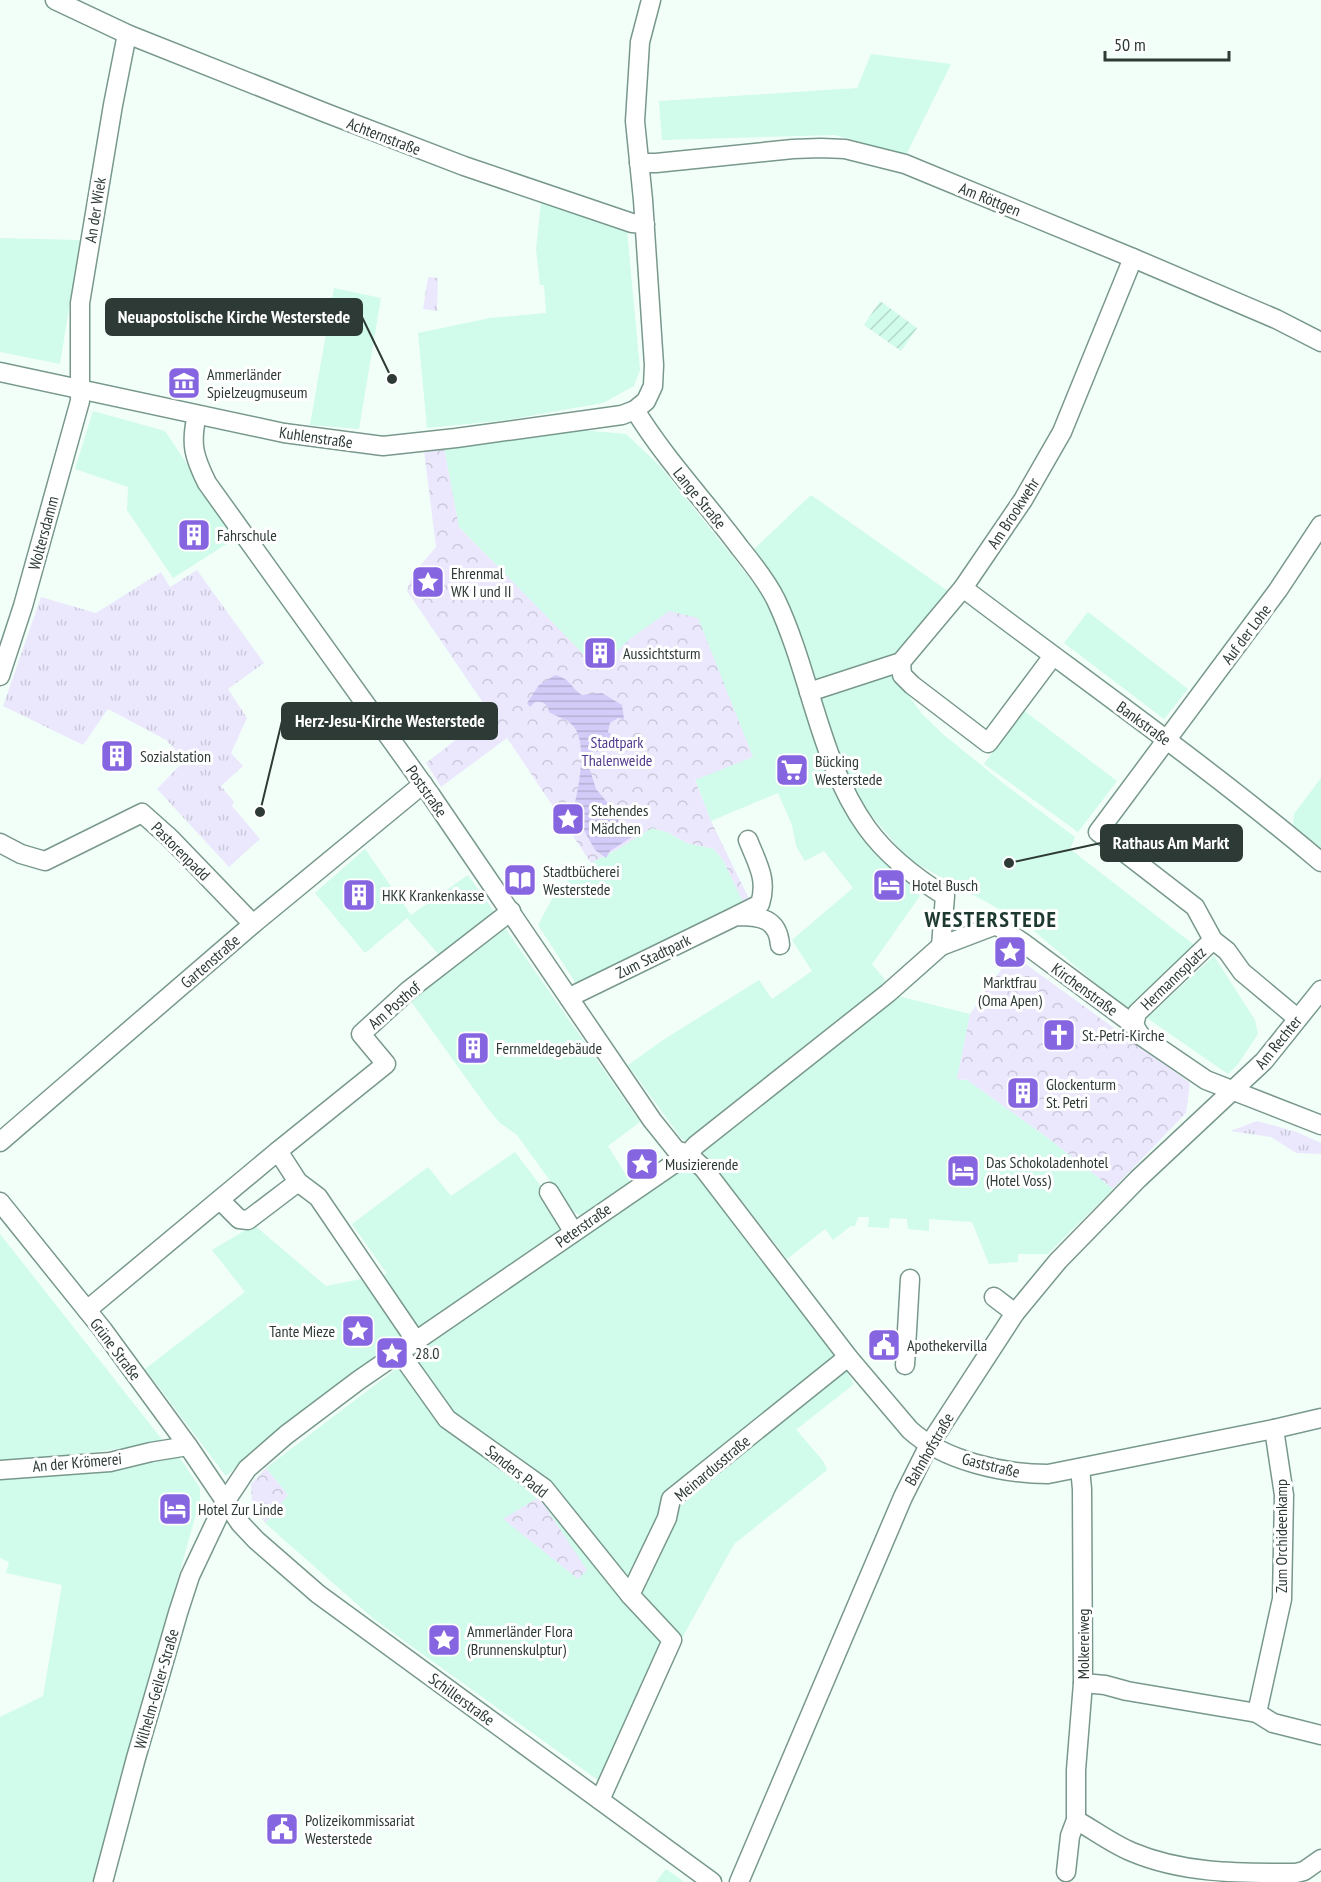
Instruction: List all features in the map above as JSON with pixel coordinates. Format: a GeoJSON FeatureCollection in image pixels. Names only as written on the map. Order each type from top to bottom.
{"type":"FeatureCollection","features":[{"type":"Feature","properties":{"kind":"street","name":"Achternstraße"},"geometry":{"type":"LineString","coordinates":[[55,0],[127,34],[464,166],[632,224],[645,224]]}},
{"type":"Feature","properties":{"kind":"street"},"geometry":{"type":"LineString","coordinates":[[635,411],[646,401],[654,379],[653,332],[636,121],[640,42],[651,0]]}},
{"type":"Feature","properties":{"kind":"street","name":"An der Wiek"},"geometry":{"type":"LineString","coordinates":[[81,388],[80,303],[112,105],[127,34]]}},
{"type":"Feature","properties":{"kind":"street","name":"Am Röttgen"},"geometry":{"type":"LineString","coordinates":[[639,163],[793,149],[821,148],[861,152],[905,164],[1133,258],[1276,319],[1321,342]]}},
{"type":"Feature","properties":{"kind":"street","name":"Am Brookwehr"},"geometry":{"type":"LineString","coordinates":[[901,662],[963,588],[1023,500],[1062,432],[1133,258]]}},
{"type":"Feature","properties":{"kind":"street","name":"Kuhlenstraße"},"geometry":{"type":"LineString","coordinates":[[0,372],[284,433],[383,446],[596,419],[635,411]]}},
{"type":"Feature","properties":{"kind":"street","name":"Woltersdamm"},"geometry":{"type":"LineString","coordinates":[[0,676],[23,606],[80,401],[81,388]]}},
{"type":"Feature","properties":{"kind":"street","name":"Lange Straße"},"geometry":{"type":"LineString","coordinates":[[635,411],[669,459],[717,516],[775,600],[843,787],[868,829],[893,858],[918,879],[945,896],[941,946]]}},
{"type":"Feature","properties":{"kind":"street","name":"Poststraße"},"geometry":{"type":"LineString","coordinates":[[197,415],[193,445],[196,461],[207,483],[423,784],[652,1120],[676,1150],[688,1154]]}},
{"type":"Feature","properties":{"kind":"street","name":"Auf der Lohe"},"geometry":{"type":"LineString","coordinates":[[1213,940],[1195,907],[1098,832],[1278,590],[1321,525]]}},
{"type":"Feature","properties":{"kind":"street","name":"Bankstraße"},"geometry":{"type":"LineString","coordinates":[[963,588],[1167,740],[1278,825],[1321,862]]}},
{"type":"Feature","properties":{"kind":"street"},"geometry":{"type":"LineString","coordinates":[[809,692],[901,662],[902,675],[912,685],[988,743],[1053,656]]}},
{"type":"Feature","properties":{"kind":"street","name":"Gartenstraße"},"geometry":{"type":"LineString","coordinates":[[0,1142],[253,924],[423,784]]}},
{"type":"Feature","properties":{"kind":"street","name":"Pastorenpadd"},"geometry":{"type":"LineString","coordinates":[[0,843],[21,854],[45,861],[142,813],[170,838],[253,924]]}},
{"type":"Feature","properties":{"kind":"street","name":"Zum Stadtpark"},"geometry":{"type":"LineString","coordinates":[[570,999],[760,904],[764,891],[763,877],[748,840]]}},
{"type":"Feature","properties":{"kind":"street","name":"Am Posthof"},"geometry":{"type":"LineString","coordinates":[[87,1310],[386,1064],[361,1034],[409,990],[511,911]]}},
{"type":"Feature","properties":{"kind":"street"},"geometry":{"type":"LineString","coordinates":[[736,916],[755,916],[772,924],[779,932],[780,945]]}},
{"type":"Feature","properties":{"kind":"street","name":"Kirchenstraße"},"geometry":{"type":"LineString","coordinates":[[941,946],[996,926],[1134,1025],[1140,1035],[1206,1080],[1321,1125]]}},
{"type":"Feature","properties":{"kind":"street","name":"Hermannsplatz"},"geometry":{"type":"LineString","coordinates":[[1134,1025],[1137,1013],[1213,940],[1227,951],[1242,972],[1297,1018]]}},
{"type":"Feature","properties":{"kind":"street","name":"Peterstraße"},"geometry":{"type":"LineString","coordinates":[[225,1502],[236,1483],[259,1457],[331,1400],[573,1231],[688,1154],[696,1145],[888,993],[941,946]]}},
{"type":"Feature","properties":{"kind":"street","name":"Am Rechter"},"geometry":{"type":"LineString","coordinates":[[1233,1091],[1264,1061],[1321,990]]}},
{"type":"Feature","properties":{"kind":"street","name":"Bahnhofstraße"},"geometry":{"type":"LineString","coordinates":[[739,1882],[903,1497],[929,1445],[1015,1313],[1058,1261],[1159,1159],[1233,1091]]}},
{"type":"Feature","properties":{"kind":"street"},"geometry":{"type":"LineString","coordinates":[[278,1151],[298,1182],[318,1197],[416,1341]]}},
{"type":"Feature","properties":{"kind":"street","name":"Gaststraße"},"geometry":{"type":"LineString","coordinates":[[688,1154],[704,1169],[814,1300],[848,1358],[910,1430],[942,1452],[1022,1474],[1048,1474],[1321,1418]]}},
{"type":"Feature","properties":{"kind":"street"},"geometry":{"type":"LineString","coordinates":[[220,1200],[239,1219],[248,1220],[298,1182]]}},
{"type":"Feature","properties":{"kind":"street"},"geometry":{"type":"LineString","coordinates":[[549,1192],[573,1231]]}},
{"type":"Feature","properties":{"kind":"street","name":"Grüne Straße"},"geometry":{"type":"LineString","coordinates":[[0,1202],[87,1310],[188,1446],[225,1502]]}},
{"type":"Feature","properties":{"kind":"street"},"geometry":{"type":"LineString","coordinates":[[905,1365],[910,1279]]}},
{"type":"Feature","properties":{"kind":"street"},"geometry":{"type":"LineString","coordinates":[[994,1297],[1015,1313]]}},
{"type":"Feature","properties":{"kind":"street","name":"Sanders Padd"},"geometry":{"type":"LineString","coordinates":[[400,1353],[447,1419],[544,1488],[630,1595]]}},
{"type":"Feature","properties":{"kind":"street","name":"Meinardusstraße"},"geometry":{"type":"LineString","coordinates":[[630,1595],[667,1518],[671,1499],[848,1358]]}},
{"type":"Feature","properties":{"kind":"street","name":"Zum Orchideenkamp"},"geometry":{"type":"LineString","coordinates":[[1257,1713],[1282,1599],[1284,1495],[1274,1429]]}},
{"type":"Feature","properties":{"kind":"street","name":"An der Krömerei"},"geometry":{"type":"LineString","coordinates":[[0,1470],[110,1462],[188,1446]]}},
{"type":"Feature","properties":{"kind":"street","name":"Molkereiweg"},"geometry":{"type":"LineString","coordinates":[[1066,1872],[1070,1836],[1076,1820],[1076,1770],[1083,1683],[1080,1468]]}},
{"type":"Feature","properties":{"kind":"street","name":"Schillerstraße"},"geometry":{"type":"LineString","coordinates":[[225,1502],[256,1540],[318,1594],[712,1882]]}},
{"type":"Feature","properties":{"kind":"street","name":"Wilhelm-Geiler-Straße"},"geometry":{"type":"LineString","coordinates":[[103,1882],[178,1612],[202,1548],[225,1502]]}},
{"type":"Feature","properties":{"kind":"street"},"geometry":{"type":"LineString","coordinates":[[600,1800],[672,1640],[630,1595]]}},
{"type":"Feature","properties":{"kind":"street"},"geometry":{"type":"LineString","coordinates":[[1083,1683],[1257,1713],[1273,1723],[1321,1735]]}},
{"type":"Feature","properties":{"kind":"street"},"geometry":{"type":"LineString","coordinates":[[1076,1820],[1131,1852],[1171,1864],[1213,1872],[1295,1878],[1321,1859]]}},
{"type":"Feature","properties":{"kind":"shaded area"},"geometry":{"type":"Polygon","coordinates":[[[871,54],[951,64],[906,155],[835,135],[662,140],[659,101],[857,88],[871,54]]]}},
{"type":"Feature","properties":{"kind":"shaded area"},"geometry":{"type":"Polygon","coordinates":[[[541,203],[627,230],[640,370],[634,386],[603,403],[507,420],[427,428],[418,333],[490,318],[546,313],[544,285],[540,285],[536,250],[541,203]]]}},
{"type":"Feature","properties":{"kind":"shaded area"},"geometry":{"type":"Polygon","coordinates":[[[0,238],[80,240],[60,364],[0,352],[0,238]]]}},
{"type":"Feature","properties":{"kind":"shaded area"},"geometry":{"type":"Polygon","coordinates":[[[334,288],[381,298],[359,429],[310,425],[334,288]]]}},
{"type":"Feature","properties":{"kind":"shaded area"},"geometry":{"type":"Polygon","coordinates":[[[880,301],[917,328],[901,351],[864,325],[880,301]]]}},
{"type":"Feature","properties":{"kind":"shaded area"},"geometry":{"type":"Polygon","coordinates":[[[93,411],[165,431],[236,538],[173,578],[127,510],[128,487],[75,469],[93,411]]]}},
{"type":"Feature","properties":{"kind":"shaded area"},"geometry":{"type":"Polygon","coordinates":[[[561,428],[626,434],[659,465],[769,602],[836,793],[870,842],[920,896],[872,964],[898,996],[970,1014],[957,1079],[967,1080],[1048,1138],[1113,1189],[1048,1254],[1018,1254],[1018,1262],[989,1264],[972,1222],[929,1219],[929,1231],[908,1229],[907,1219],[890,1218],[889,1228],[868,1227],[869,1217],[858,1217],[855,1226],[851,1226],[833,1240],[825,1229],[787,1259],[703,1152],[681,1138],[628,1065],[663,1040],[759,980],[772,999],[812,971],[792,940],[853,888],[824,851],[805,861],[796,846],[792,825],[778,793],[711,821],[695,779],[753,757],[598,670],[459,527],[444,448],[561,428]]]}},
{"type":"Feature","properties":{"kind":"shaded area"},"geometry":{"type":"Polygon","coordinates":[[[811,495],[948,591],[894,655],[896,679],[923,715],[1008,787],[1075,837],[1070,849],[1198,948],[1129,1012],[1026,924],[908,859],[861,803],[750,553],[811,495]]]}},
{"type":"Feature","properties":{"kind":"shaded area"},"geometry":{"type":"Polygon","coordinates":[[[1088,612],[1188,689],[1164,719],[1064,643],[1088,612]]]}},
{"type":"Feature","properties":{"kind":"shaded area"},"geometry":{"type":"Polygon","coordinates":[[[555,675],[567,681],[582,695],[602,693],[622,705],[624,719],[618,718],[610,723],[608,732],[612,737],[594,748],[591,757],[590,770],[596,789],[632,837],[610,851],[606,858],[595,850],[573,811],[581,765],[580,740],[576,730],[568,721],[549,712],[545,704],[535,702],[530,707],[527,703],[539,685],[555,675]]]}},
{"type":"Feature","properties":{"kind":"shaded area"},"geometry":{"type":"Polygon","coordinates":[[[1023,710],[1117,781],[1078,832],[984,764],[1023,710]]]}},
{"type":"Feature","properties":{"kind":"shaded area"},"geometry":{"type":"Polygon","coordinates":[[[1321,778],[1321,848],[1293,825],[1294,814],[1321,778]]]}},
{"type":"Feature","properties":{"kind":"shaded area"},"geometry":{"type":"Polygon","coordinates":[[[651,828],[667,832],[687,843],[714,849],[723,860],[745,906],[577,985],[538,925],[558,888],[591,863],[651,828]]]}},
{"type":"Feature","properties":{"kind":"shaded area"},"geometry":{"type":"Polygon","coordinates":[[[365,849],[411,915],[468,875],[495,913],[440,956],[407,918],[365,953],[315,893],[365,849]]]}},
{"type":"Feature","properties":{"kind":"shaded area"},"geometry":{"type":"Polygon","coordinates":[[[505,928],[640,1122],[608,1146],[631,1183],[581,1216],[572,1211],[517,1135],[500,1123],[489,1110],[410,1000],[505,928]]]}},
{"type":"Feature","properties":{"kind":"shaded area"},"geometry":{"type":"Polygon","coordinates":[[[1214,956],[1255,1020],[1258,1034],[1238,1064],[1228,1074],[1147,1018],[1214,956]]]}},
{"type":"Feature","properties":{"kind":"shaded area"},"geometry":{"type":"Polygon","coordinates":[[[515,1152],[546,1193],[567,1228],[248,1457],[226,1476],[145,1369],[245,1292],[212,1250],[254,1225],[326,1286],[387,1274],[352,1224],[428,1167],[451,1196],[515,1152]]]}},
{"type":"Feature","properties":{"kind":"shaded area"},"geometry":{"type":"Polygon","coordinates":[[[685,1164],[694,1168],[829,1341],[854,1384],[797,1429],[795,1428],[823,1461],[827,1470],[734,1544],[602,1783],[375,1620],[265,1523],[288,1495],[266,1468],[401,1365],[561,1248],[685,1164]]]}},
{"type":"Feature","properties":{"kind":"shaded area"},"geometry":{"type":"Polygon","coordinates":[[[0,1234],[164,1442],[0,1466],[0,1234]]]}},
{"type":"Feature","properties":{"kind":"shaded area"},"geometry":{"type":"Polygon","coordinates":[[[176,1452],[200,1488],[200,1500],[92,1882],[0,1882],[0,1717],[43,1696],[62,1585],[6,1573],[9,1562],[0,1558],[0,1476],[176,1452]]]}},
{"type":"Feature","properties":{"kind":"shaded area"},"geometry":{"type":"Polygon","coordinates":[[[666,1869],[684,1882],[656,1882],[666,1869]]]}},
{"type":"Feature","properties":{"kind":"green space"},"geometry":{"type":"Polygon","coordinates":[[[428,277],[438,278],[437,311],[423,309],[428,277]]]}},
{"type":"Feature","properties":{"kind":"green space","name":"Stadtpark Thalenweide"},"geometry":{"type":"Polygon","coordinates":[[[444,448],[459,527],[598,669],[630,639],[669,611],[698,618],[753,757],[695,780],[711,821],[751,903],[745,906],[723,860],[714,849],[687,843],[667,832],[652,828],[591,863],[507,738],[441,787],[426,763],[490,713],[407,591],[412,575],[436,547],[424,451],[444,448]]]}},
{"type":"Feature","properties":{"kind":"green space"},"geometry":{"type":"Polygon","coordinates":[[[197,570],[264,663],[228,689],[247,718],[231,753],[243,766],[221,786],[234,802],[232,806],[260,839],[229,867],[157,789],[185,760],[166,740],[108,709],[83,745],[3,706],[41,597],[96,613],[161,572],[170,587],[197,570]]]}},
{"type":"Feature","properties":{"kind":"green space"},"geometry":{"type":"Polygon","coordinates":[[[1012,954],[1190,1083],[1186,1113],[1113,1189],[1048,1138],[967,1080],[957,1079],[970,1014],[1012,954]]]}},
{"type":"Feature","properties":{"kind":"green space"},"geometry":{"type":"Polygon","coordinates":[[[1257,1121],[1297,1132],[1321,1143],[1321,1154],[1296,1153],[1271,1137],[1230,1131],[1257,1121]]]}},
{"type":"Feature","properties":{"kind":"green space"},"geometry":{"type":"Polygon","coordinates":[[[266,1468],[288,1495],[265,1523],[252,1504],[251,1484],[266,1468]]]}},
{"type":"Feature","properties":{"kind":"green space"},"geometry":{"type":"Polygon","coordinates":[[[539,1497],[587,1570],[578,1579],[503,1519],[539,1497]]]}},
{"type":"Feature","properties":{"kind":"place","name":"Neuapostolische Kirche Westerstede"},"geometry":{"type":"Point","coordinates":[392,379]}},
{"type":"Feature","properties":{"kind":"place","name":"Ammerländer Spielzeugmuseum"},"geometry":{"type":"Point","coordinates":[184,383]}},
{"type":"Feature","properties":{"kind":"place","name":"Fahrschule"},"geometry":{"type":"Point","coordinates":[194,535]}},
{"type":"Feature","properties":{"kind":"place","name":"Ehrenmal WK I und II"},"geometry":{"type":"Point","coordinates":[428,582]}},
{"type":"Feature","properties":{"kind":"place","name":"Aussichtsturm"},"geometry":{"type":"Point","coordinates":[600,653]}},
{"type":"Feature","properties":{"kind":"place","name":"Sozialstation"},"geometry":{"type":"Point","coordinates":[117,756]}},
{"type":"Feature","properties":{"kind":"place","name":"Bücking Westerstede"},"geometry":{"type":"Point","coordinates":[792,770]}},
{"type":"Feature","properties":{"kind":"place","name":"Herz-Jesu-Kirche Westerstede"},"geometry":{"type":"Point","coordinates":[260,812]}},
{"type":"Feature","properties":{"kind":"place","name":"Stehendes Mädchen"},"geometry":{"type":"Point","coordinates":[568,819]}},
{"type":"Feature","properties":{"kind":"place","name":"Rathaus Am Markt"},"geometry":{"type":"Point","coordinates":[1009,863]}},
{"type":"Feature","properties":{"kind":"place","name":"Stadtbücherei Westerstede"},"geometry":{"type":"Point","coordinates":[520,880]}},
{"type":"Feature","properties":{"kind":"place","name":"Hotel Busch"},"geometry":{"type":"Point","coordinates":[889,885]}},
{"type":"Feature","properties":{"kind":"place","name":"HKK Krankenkasse"},"geometry":{"type":"Point","coordinates":[359,895]}},
{"type":"Feature","properties":{"kind":"place","name":"Marktfrau (Oma Apen)"},"geometry":{"type":"Point","coordinates":[1010,952]}},
{"type":"Feature","properties":{"kind":"place","name":"St.-Petri-Kirche"},"geometry":{"type":"Point","coordinates":[1059,1035]}},
{"type":"Feature","properties":{"kind":"place","name":"Fernmeldegebäude"},"geometry":{"type":"Point","coordinates":[473,1048]}},
{"type":"Feature","properties":{"kind":"place","name":"Glockenturm St. Petri"},"geometry":{"type":"Point","coordinates":[1023,1093]}},
{"type":"Feature","properties":{"kind":"place","name":"Musizierende"},"geometry":{"type":"Point","coordinates":[642,1164]}},
{"type":"Feature","properties":{"kind":"place","name":"Das Schokoladenhotel (Hotel Voss)"},"geometry":{"type":"Point","coordinates":[963,1171]}},
{"type":"Feature","properties":{"kind":"place","name":"Tante Mieze"},"geometry":{"type":"Point","coordinates":[358,1331]}},
{"type":"Feature","properties":{"kind":"place","name":"Apothekervilla"},"geometry":{"type":"Point","coordinates":[884,1345]}},
{"type":"Feature","properties":{"kind":"place","name":"28.0"},"geometry":{"type":"Point","coordinates":[392,1353]}},
{"type":"Feature","properties":{"kind":"place","name":"Hotel Zur Linde"},"geometry":{"type":"Point","coordinates":[175,1509]}},
{"type":"Feature","properties":{"kind":"place","name":"Ammerländer Flora (Brunnenskulptur)"},"geometry":{"type":"Point","coordinates":[444,1640]}},
{"type":"Feature","properties":{"kind":"place","name":"Polizeikommissariat Westerstede"},"geometry":{"type":"Point","coordinates":[282,1829]}},
{"type":"Feature","properties":{"kind":"district","name":"WESTERSTEDE"},"geometry":{"type":"Point","coordinates":[991,919]}}]}
